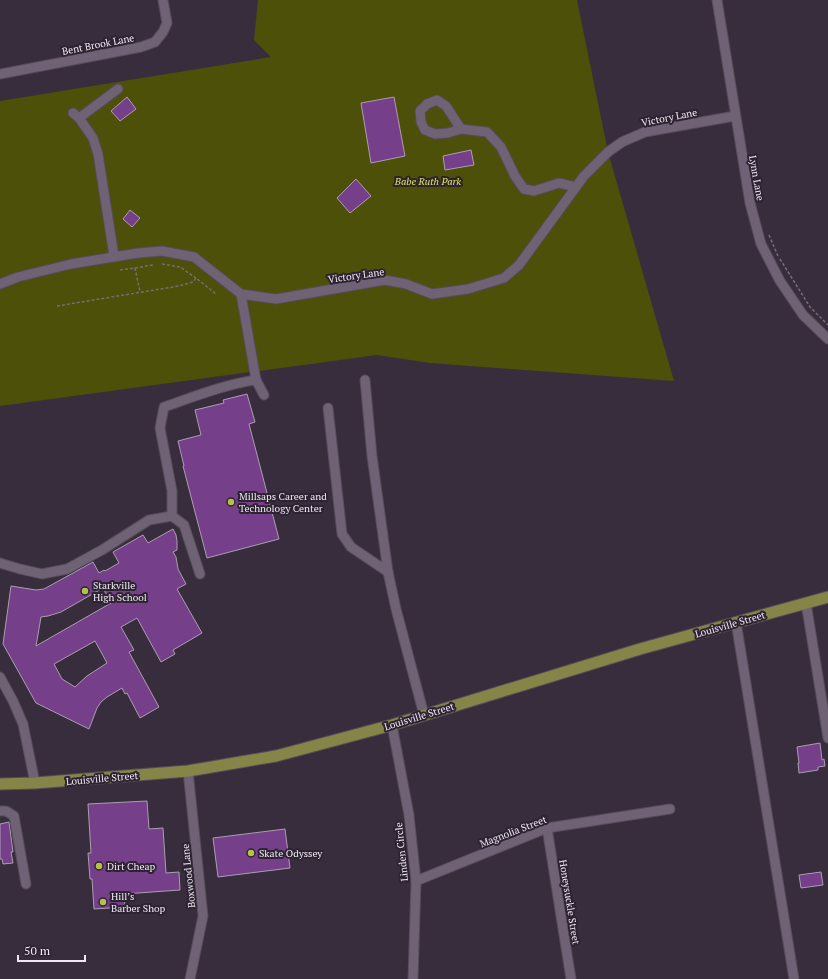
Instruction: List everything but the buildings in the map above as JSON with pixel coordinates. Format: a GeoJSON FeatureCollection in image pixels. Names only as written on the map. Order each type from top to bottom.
{"type":"FeatureCollection","features":[{"type":"Feature","properties":{"kind":"main road","name":"Louisville Street"},"geometry":{"type":"LineString","coordinates":[[0,784],[35,783],[188,771],[276,756],[392,725],[640,649],[828,597]]}},
{"type":"Feature","properties":{"kind":"street","name":"Bent Brook Lane"},"geometry":{"type":"LineString","coordinates":[[0,74],[141,47],[155,42],[163,32],[167,23],[163,0]]}},
{"type":"Feature","properties":{"kind":"street","name":"Lynn Lane"},"geometry":{"type":"LineString","coordinates":[[717,0],[750,203],[761,244],[780,281],[804,315],[828,339]]}},
{"type":"Feature","properties":{"kind":"street"},"geometry":{"type":"LineString","coordinates":[[114,256],[98,154],[93,138],[76,116],[118,89]]}},
{"type":"Feature","properties":{"kind":"street"},"geometry":{"type":"LineString","coordinates":[[461,129],[446,106],[437,100],[426,104],[420,111],[421,122],[425,130],[435,134],[448,133],[461,129],[487,132],[501,147],[515,176],[524,189],[534,191],[559,183],[576,187]]}},
{"type":"Feature","properties":{"kind":"street","name":"Victory Lane"},"geometry":{"type":"LineString","coordinates":[[241,294],[276,299],[385,280],[406,284],[432,294],[468,289],[504,278],[519,266],[584,176],[603,157],[622,142],[645,132],[735,116]]}},
{"type":"Feature","properties":{"kind":"street"},"geometry":{"type":"LineString","coordinates":[[0,284],[18,277],[71,264],[138,252],[162,251],[194,257],[241,294],[256,380],[264,395]]}},
{"type":"Feature","properties":{"kind":"street"},"geometry":{"type":"LineString","coordinates":[[172,516],[172,491],[160,428],[164,406],[247,381],[256,380]]}},
{"type":"Feature","properties":{"kind":"street"},"geometry":{"type":"LineString","coordinates":[[365,380],[372,456],[388,572],[396,609],[424,715]]}},
{"type":"Feature","properties":{"kind":"street"},"geometry":{"type":"LineString","coordinates":[[328,408],[342,534],[351,547],[388,572]]}},
{"type":"Feature","properties":{"kind":"street"},"geometry":{"type":"LineString","coordinates":[[0,563],[42,574],[67,569],[102,550],[149,520],[172,516],[184,525],[200,574]]}},
{"type":"Feature","properties":{"kind":"street"},"geometry":{"type":"LineString","coordinates":[[806,603],[828,738]]}},
{"type":"Feature","properties":{"kind":"street"},"geometry":{"type":"LineString","coordinates":[[736,622],[794,979]]}},
{"type":"Feature","properties":{"kind":"street"},"geometry":{"type":"LineString","coordinates":[[0,677],[14,701],[23,724],[35,783]]}},
{"type":"Feature","properties":{"kind":"street","name":"Linden Circle"},"geometry":{"type":"LineString","coordinates":[[392,725],[409,815],[416,881],[413,979]]}},
{"type":"Feature","properties":{"kind":"street","name":"Boxwood Lane"},"geometry":{"type":"LineString","coordinates":[[188,771],[203,916],[190,979]]}},
{"type":"Feature","properties":{"kind":"street","name":"Magnolia Street"},"geometry":{"type":"LineString","coordinates":[[416,881],[547,828],[670,809]]}},
{"type":"Feature","properties":{"kind":"street"},"geometry":{"type":"LineString","coordinates":[[0,811],[6,811],[14,816],[26,884]]}},
{"type":"Feature","properties":{"kind":"street","name":"Honeysuckle Street"},"geometry":{"type":"LineString","coordinates":[[547,828],[571,979]]}},
{"type":"Feature","properties":{"kind":"path"},"geometry":{"type":"LineString","coordinates":[[767,232],[779,258],[810,307],[828,325]]}},
{"type":"Feature","properties":{"kind":"path"},"geometry":{"type":"LineString","coordinates":[[162,264],[180,268],[196,278],[216,294]]}},
{"type":"Feature","properties":{"kind":"path"},"geometry":{"type":"LineString","coordinates":[[120,270],[153,265]]}},
{"type":"Feature","properties":{"kind":"path"},"geometry":{"type":"LineString","coordinates":[[135,268],[140,292]]}},
{"type":"Feature","properties":{"kind":"path"},"geometry":{"type":"LineString","coordinates":[[57,306],[178,286],[193,282],[196,278]]}},
{"type":"Feature","properties":{"kind":"green space","name":"Babe Ruth Park"},"geometry":{"type":"Polygon","coordinates":[[[258,0],[577,0],[608,152],[674,381],[430,363],[377,355],[0,406],[0,101],[271,57],[254,40],[258,0]]]}},
{"type":"Feature","properties":{"kind":"place","name":"Millsaps Career and Technology Center"},"geometry":{"type":"Point","coordinates":[231,502]}},
{"type":"Feature","properties":{"kind":"place","name":"Starkville High School"},"geometry":{"type":"Point","coordinates":[85,591]}},
{"type":"Feature","properties":{"kind":"place","name":"Skate Odyssey"},"geometry":{"type":"Point","coordinates":[251,853]}},
{"type":"Feature","properties":{"kind":"place","name":"Dirt Cheap"},"geometry":{"type":"Point","coordinates":[99,866]}},
{"type":"Feature","properties":{"kind":"place","name":"Hill’s Barber Shop"},"geometry":{"type":"Point","coordinates":[103,902]}}]}
